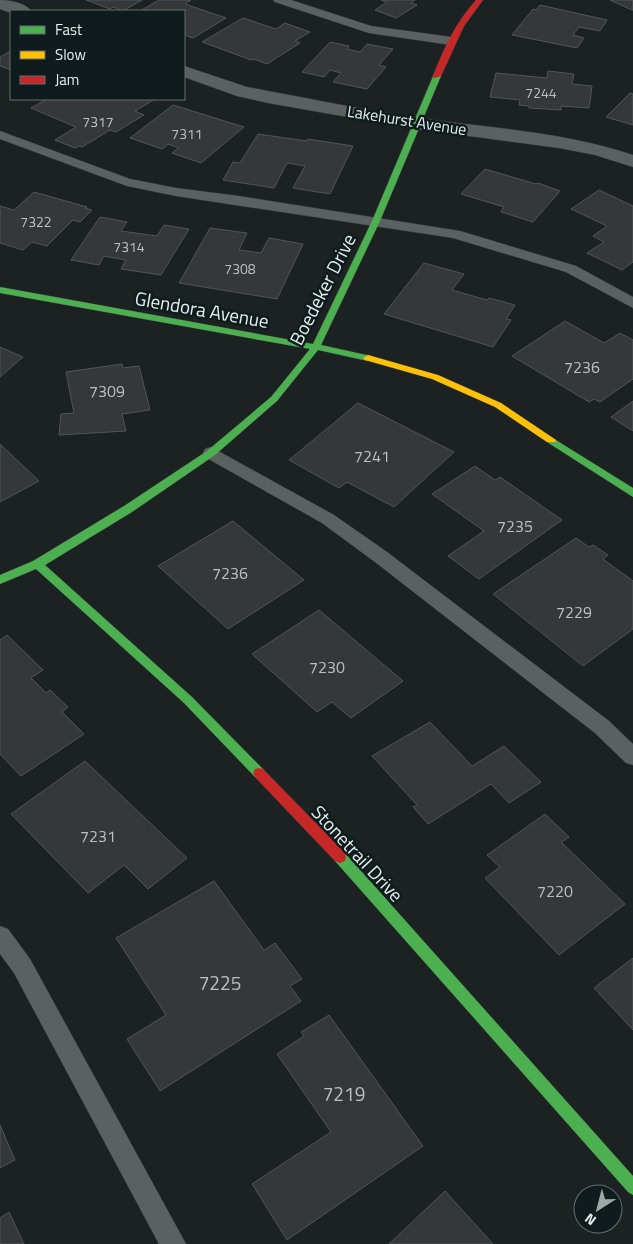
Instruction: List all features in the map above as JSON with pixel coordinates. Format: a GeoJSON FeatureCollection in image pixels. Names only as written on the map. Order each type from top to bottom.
{"type":"FeatureCollection","features":[{"type":"Feature","properties":{"kind":"street","name":"Boedeker Drive"},"geometry":{"type":"LineString","coordinates":[[0,580],[37,564],[128,509],[211,453],[274,400],[316,347],[376,221],[451,42],[470,10],[480,0]]}},
{"type":"Feature","properties":{"kind":"street"},"geometry":{"type":"LineString","coordinates":[[0,2],[20,10]]}},
{"type":"Feature","properties":{"kind":"street","name":"Lakehurst Avenue"},"geometry":{"type":"LineString","coordinates":[[185,71],[243,92],[416,123],[559,142],[600,150],[633,161]]}},
{"type":"Feature","properties":{"kind":"street","name":"Glendora Avenue"},"geometry":{"type":"LineString","coordinates":[[0,290],[316,347],[376,360],[435,377],[498,405],[633,494]]}},
{"type":"Feature","properties":{"kind":"street","name":"Stonetrail Drive"},"geometry":{"type":"LineString","coordinates":[[37,564],[188,700],[337,853],[633,1187]]}},
{"type":"Feature","properties":{"kind":"lane"},"geometry":{"type":"LineString","coordinates":[[279,0],[369,29],[451,42]]}},
{"type":"Feature","properties":{"kind":"lane"},"geometry":{"type":"LineString","coordinates":[[0,135],[127,182],[176,192],[240,200],[455,234],[571,269],[633,304]]}},
{"type":"Feature","properties":{"kind":"lane"},"geometry":{"type":"LineString","coordinates":[[211,453],[328,519],[381,557],[602,727],[633,757]]}},
{"type":"Feature","properties":{"kind":"lane"},"geometry":{"type":"LineString","coordinates":[[0,936],[22,966],[173,1244]]}},
{"type":"Feature","properties":{"kind":"building"},"geometry":{"type":"Polygon","coordinates":[[[86,0],[142,0],[125,10],[113,7],[110,9],[86,0]]]}},
{"type":"Feature","properties":{"kind":"building"},"geometry":{"type":"Polygon","coordinates":[[[159,0],[191,0],[185,4],[226,18],[193,38],[185,35],[185,10],[142,10],[159,0]]]}},
{"type":"Feature","properties":{"kind":"building"},"geometry":{"type":"Polygon","coordinates":[[[381,0],[415,0],[411,3],[417,5],[396,18],[375,10],[387,2],[381,0]]]}},
{"type":"Feature","properties":{"kind":"building"},"geometry":{"type":"Polygon","coordinates":[[[610,0],[633,0],[633,10],[632,10],[610,0]]]}},
{"type":"Feature","properties":{"kind":"building"},"geometry":{"type":"Polygon","coordinates":[[[540,5],[607,20],[600,31],[579,27],[573,35],[584,38],[577,48],[512,35],[533,9],[536,10],[540,5]]]}},
{"type":"Feature","properties":{"kind":"building"},"geometry":{"type":"Polygon","coordinates":[[[243,18],[276,29],[285,23],[310,32],[295,41],[300,43],[267,64],[202,42],[243,18]]]}},
{"type":"Feature","properties":{"kind":"building"},"geometry":{"type":"Polygon","coordinates":[[[330,42],[349,46],[347,49],[360,52],[367,44],[393,49],[379,65],[386,67],[367,89],[333,82],[341,73],[330,70],[324,77],[302,72],[330,42]]]}},
{"type":"Feature","properties":{"kind":"building"},"geometry":{"type":"Polygon","coordinates":[[[10,52],[10,70],[0,66],[0,57],[10,52]]]}},
{"type":"Feature","properties":{"kind":"building"},"geometry":{"type":"Polygon","coordinates":[[[548,71],[574,74],[572,84],[592,86],[589,108],[561,106],[561,110],[529,108],[529,106],[519,105],[520,100],[490,97],[496,73],[547,78],[548,71]]]}},
{"type":"Feature","properties":{"kind":"building"},"geometry":{"type":"Polygon","coordinates":[[[630,93],[633,94],[633,125],[606,117],[630,93]]]}},
{"type":"Feature","properties":{"kind":"building"},"geometry":{"type":"Polygon","coordinates":[[[45,100],[153,100],[135,111],[144,115],[116,132],[110,130],[82,147],[75,148],[55,140],[76,127],[31,108],[45,100]]]}},
{"type":"Feature","properties":{"kind":"building"},"geometry":{"type":"Polygon","coordinates":[[[173,105],[244,127],[201,163],[172,153],[179,148],[168,144],[162,149],[130,138],[173,105]]]}},
{"type":"Feature","properties":{"kind":"building"},"geometry":{"type":"Polygon","coordinates":[[[258,134],[353,146],[330,194],[293,188],[305,166],[287,163],[274,188],[223,180],[233,162],[240,163],[258,134]]]}},
{"type":"Feature","properties":{"kind":"building"},"geometry":{"type":"Polygon","coordinates":[[[485,169],[560,191],[533,222],[501,212],[504,207],[461,194],[485,169]]]}},
{"type":"Feature","properties":{"kind":"building"},"geometry":{"type":"Polygon","coordinates":[[[599,190],[633,206],[633,262],[622,270],[587,253],[604,242],[593,236],[607,226],[571,209],[599,190]]]}},
{"type":"Feature","properties":{"kind":"building"},"geometry":{"type":"Polygon","coordinates":[[[34,192],[92,210],[80,222],[73,220],[47,246],[32,242],[23,250],[0,243],[0,206],[14,210],[34,192]]]}},
{"type":"Feature","properties":{"kind":"building"},"geometry":{"type":"Polygon","coordinates":[[[100,217],[127,222],[121,231],[157,236],[164,225],[189,229],[161,275],[121,269],[126,260],[104,256],[99,265],[71,260],[100,217]]]}},
{"type":"Feature","properties":{"kind":"building"},"geometry":{"type":"Polygon","coordinates":[[[210,228],[247,233],[239,250],[261,253],[269,238],[303,244],[277,299],[179,283],[210,228]]]}},
{"type":"Feature","properties":{"kind":"building"},"geometry":{"type":"Polygon","coordinates":[[[424,263],[464,274],[452,290],[487,300],[489,298],[515,305],[506,319],[511,320],[493,347],[384,314],[424,263]]]}},
{"type":"Feature","properties":{"kind":"building"},"geometry":{"type":"Polygon","coordinates":[[[565,321],[604,343],[620,333],[633,340],[633,379],[600,402],[594,399],[589,402],[512,356],[565,321]]]}},
{"type":"Feature","properties":{"kind":"building"},"geometry":{"type":"Polygon","coordinates":[[[0,347],[23,357],[0,377],[0,347]]]}},
{"type":"Feature","properties":{"kind":"building"},"geometry":{"type":"Polygon","coordinates":[[[122,364],[123,368],[139,366],[150,410],[122,414],[126,431],[59,435],[61,414],[74,413],[66,372],[122,364]]]}},
{"type":"Feature","properties":{"kind":"building"},"geometry":{"type":"Polygon","coordinates":[[[633,401],[633,431],[611,417],[633,401]]]}},
{"type":"Feature","properties":{"kind":"building"},"geometry":{"type":"Polygon","coordinates":[[[358,403],[454,452],[394,507],[347,482],[339,488],[289,460],[358,403]]]}},
{"type":"Feature","properties":{"kind":"building"},"geometry":{"type":"Polygon","coordinates":[[[0,444],[39,481],[0,502],[0,444]]]}},
{"type":"Feature","properties":{"kind":"building"},"geometry":{"type":"Polygon","coordinates":[[[475,466],[495,480],[500,477],[562,520],[479,579],[448,556],[484,531],[432,494],[475,466]]]}},
{"type":"Feature","properties":{"kind":"building"},"geometry":{"type":"Polygon","coordinates":[[[233,521],[304,580],[228,629],[158,566],[233,521]]]}},
{"type":"Feature","properties":{"kind":"building"},"geometry":{"type":"Polygon","coordinates":[[[576,538],[589,547],[593,545],[608,555],[603,559],[633,581],[633,629],[583,666],[493,594],[576,538]]]}},
{"type":"Feature","properties":{"kind":"building"},"geometry":{"type":"Polygon","coordinates":[[[319,610],[403,681],[351,718],[332,702],[317,712],[252,654],[319,610]]]}},
{"type":"Feature","properties":{"kind":"building"},"geometry":{"type":"Polygon","coordinates":[[[7,635],[43,670],[31,678],[46,693],[50,690],[68,707],[62,712],[84,734],[21,776],[0,754],[0,640],[7,635]]]}},
{"type":"Feature","properties":{"kind":"building"},"geometry":{"type":"Polygon","coordinates":[[[430,722],[472,766],[504,746],[541,782],[509,803],[491,784],[428,824],[413,807],[417,805],[372,756],[430,722]]]}},
{"type":"Feature","properties":{"kind":"building"},"geometry":{"type":"Polygon","coordinates":[[[85,761],[187,858],[148,889],[124,865],[88,893],[11,814],[85,761]]]}},
{"type":"Feature","properties":{"kind":"building"},"geometry":{"type":"Polygon","coordinates":[[[545,814],[569,837],[561,842],[625,904],[559,955],[485,878],[500,867],[487,855],[545,814]]]}},
{"type":"Feature","properties":{"kind":"building"},"geometry":{"type":"Polygon","coordinates":[[[214,881],[264,950],[275,943],[302,979],[290,986],[301,1001],[160,1091],[127,1039],[166,1015],[116,938],[214,881]]]}},
{"type":"Feature","properties":{"kind":"building"},"geometry":{"type":"Polygon","coordinates":[[[633,958],[633,1030],[594,988],[633,958]]]}},
{"type":"Feature","properties":{"kind":"building"},"geometry":{"type":"Polygon","coordinates":[[[329,1015],[423,1146],[287,1240],[252,1184],[331,1132],[277,1054],[304,1036],[301,1032],[329,1015]]]}},
{"type":"Feature","properties":{"kind":"building"},"geometry":{"type":"Polygon","coordinates":[[[0,1125],[15,1160],[0,1168],[0,1125]]]}},
{"type":"Feature","properties":{"kind":"building"},"geometry":{"type":"Polygon","coordinates":[[[445,1191],[493,1244],[389,1244],[445,1191]]]}},
{"type":"Feature","properties":{"kind":"building"},"geometry":{"type":"Polygon","coordinates":[[[9,1212],[24,1244],[0,1244],[0,1218],[9,1212]]]}},
{"type":"Feature","properties":{"kind":"traffic: fast"},"geometry":{"type":"LineString","coordinates":[[0,580],[37,564],[128,509],[211,453],[274,399],[316,347],[376,221],[437,76]]}},
{"type":"Feature","properties":{"kind":"traffic: fast"},"geometry":{"type":"LineString","coordinates":[[0,290],[368,358]]}},
{"type":"Feature","properties":{"kind":"traffic: fast"},"geometry":{"type":"LineString","coordinates":[[551,440],[633,493]]}},
{"type":"Feature","properties":{"kind":"traffic: fast"},"geometry":{"type":"LineString","coordinates":[[37,564],[188,700],[259,773]]}},
{"type":"Feature","properties":{"kind":"traffic: fast"},"geometry":{"type":"LineString","coordinates":[[340,857],[633,1187]]}},
{"type":"Feature","properties":{"kind":"traffic: slow"},"geometry":{"type":"LineString","coordinates":[[368,358],[435,377],[498,405],[551,440]]}},
{"type":"Feature","properties":{"kind":"traffic: jam"},"geometry":{"type":"LineString","coordinates":[[437,76],[460,26],[480,0]]}},
{"type":"Feature","properties":{"kind":"traffic: jam"},"geometry":{"type":"LineString","coordinates":[[259,773],[340,857]]}}]}
